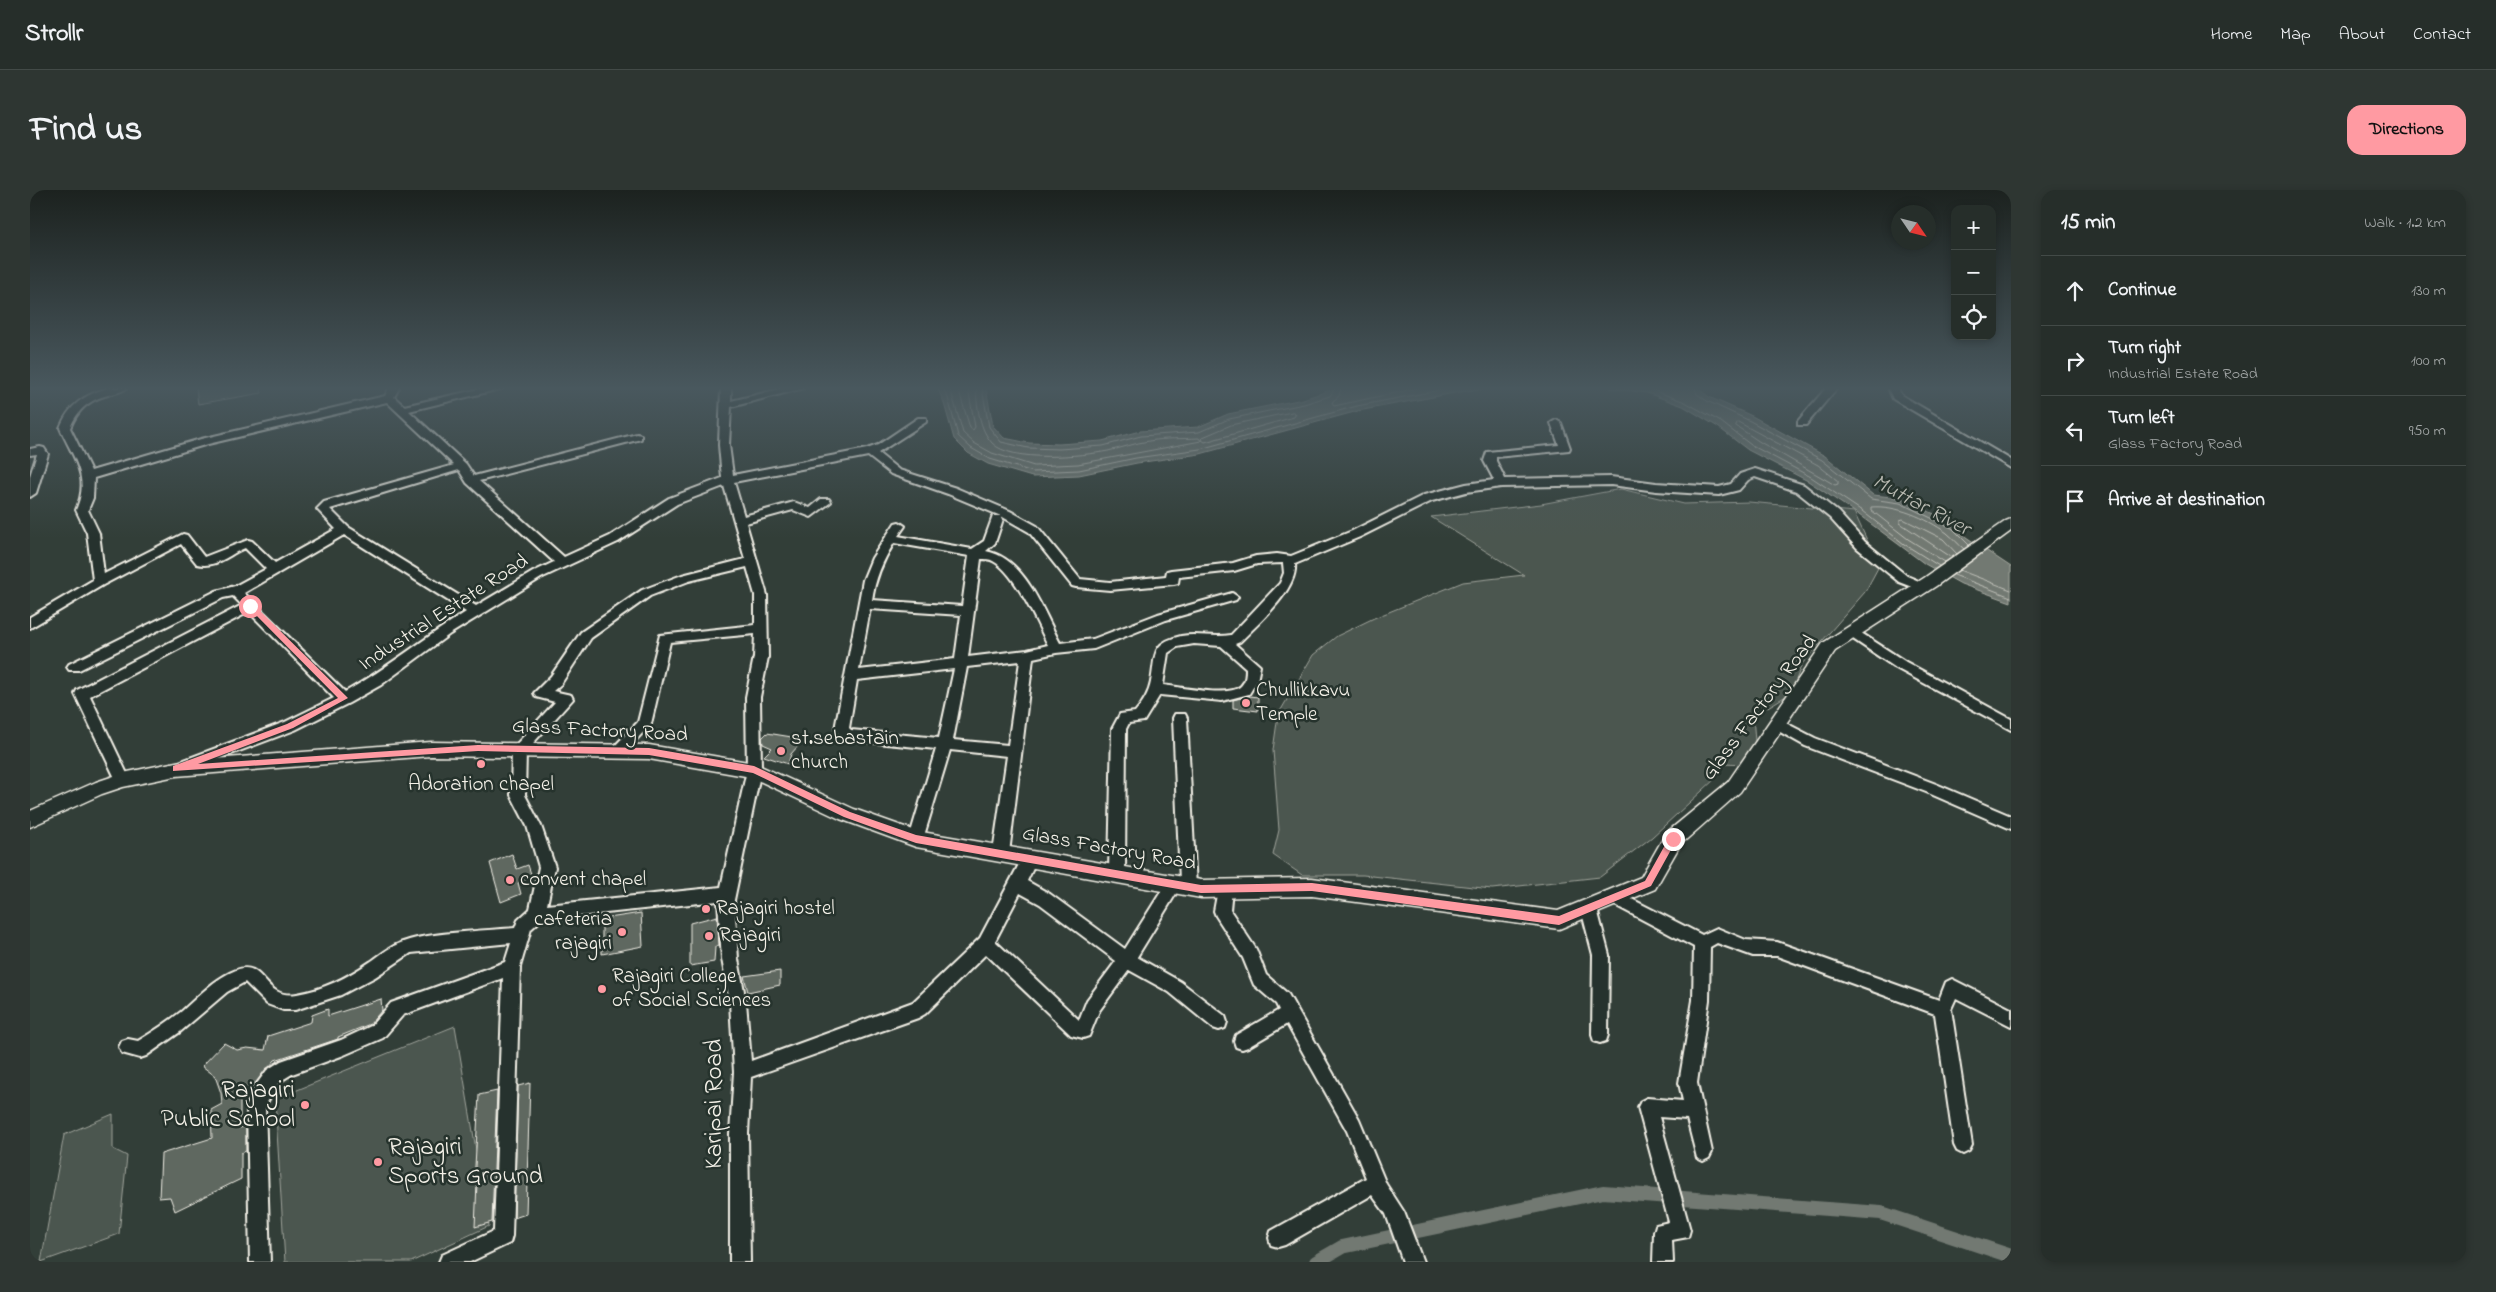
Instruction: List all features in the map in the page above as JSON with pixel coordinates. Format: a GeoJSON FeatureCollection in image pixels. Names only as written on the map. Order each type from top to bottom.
{"type":"FeatureCollection","features":[{"type":"Feature","properties":{"kind":"main road","name":"Glass Factory Road"},"geometry":{"type":"LineString","coordinates":[[30,819],[123,780],[176,769],[431,750],[520,749],[649,752],[754,770],[847,814],[916,839],[1181,885],[1224,889],[1312,887],[1559,920],[1648,883],[1673,839],[1734,787],[1829,647],[1926,584],[2011,524]]}},
{"type":"Feature","properties":{"kind":"street"},"geometry":{"type":"LineString","coordinates":[[70,438],[85,466],[88,476],[89,498],[82,510],[93,533],[99,582]]}},
{"type":"Feature","properties":{"kind":"street"},"geometry":{"type":"LineString","coordinates":[[88,476],[217,438]]}},
{"type":"Feature","properties":{"kind":"street"},"geometry":{"type":"LineString","coordinates":[[431,438],[462,466],[471,480],[564,564]]}},
{"type":"Feature","properties":{"kind":"street"},"geometry":{"type":"LineString","coordinates":[[471,480],[633,438]]}},
{"type":"Feature","properties":{"kind":"street","name":"Karipai Road"},"geometry":{"type":"LineString","coordinates":[[724,438],[728,480],[753,561],[761,595],[761,657],[753,697],[754,770],[726,893],[730,959],[738,1002],[742,1072],[739,1134],[740,1262]]}},
{"type":"Feature","properties":{"kind":"street"},"geometry":{"type":"LineString","coordinates":[[893,438],[870,452],[895,472],[952,491],[1006,514],[1033,529],[1076,583],[1110,586],[1234,567],[1256,560],[1277,558],[1292,560]]}},
{"type":"Feature","properties":{"kind":"street"},"geometry":{"type":"LineString","coordinates":[[1501,483],[1490,460],[1491,454],[1565,448],[1566,445],[1563,438]]}},
{"type":"Feature","properties":{"kind":"street"},"geometry":{"type":"LineString","coordinates":[[1966,438],[2011,465]]}},
{"type":"Feature","properties":{"kind":"street"},"geometry":{"type":"LineString","coordinates":[[30,452],[40,450],[43,454],[30,493]]}},
{"type":"Feature","properties":{"kind":"street","name":"Industrial Estate Road"},"geometry":{"type":"LineString","coordinates":[[176,769],[290,726],[376,681],[446,631],[537,575],[614,539],[673,501],[728,480],[870,452]]}},
{"type":"Feature","properties":{"kind":"street"},"geometry":{"type":"LineString","coordinates":[[462,466],[328,505],[323,509],[344,530],[476,612]]}},
{"type":"Feature","properties":{"kind":"street"},"geometry":{"type":"LineString","coordinates":[[1117,873],[1119,730],[1125,718],[1139,717],[1149,706],[1155,689],[1160,654],[1165,646],[1182,640],[1225,642],[1235,639],[1285,585],[1290,573],[1288,564],[1292,560],[1356,534],[1428,498],[1466,488],[1501,483],[1611,481],[1656,487],[1719,491],[1735,487],[1744,477],[1756,473],[1800,488],[1834,515],[1861,545],[1903,578],[1926,584]]}},
{"type":"Feature","properties":{"kind":"street"},"geometry":{"type":"LineString","coordinates":[[741,521],[794,506],[811,512],[825,502]]}},
{"type":"Feature","properties":{"kind":"street"},"geometry":{"type":"LineString","coordinates":[[916,839],[945,744],[957,693],[976,552],[989,543],[997,519]]}},
{"type":"Feature","properties":{"kind":"street"},"geometry":{"type":"LineString","coordinates":[[899,526],[878,558],[869,580],[842,729],[847,735],[1015,751]]}},
{"type":"Feature","properties":{"kind":"street"},"geometry":{"type":"LineString","coordinates":[[74,667],[220,594],[238,590],[344,530]]}},
{"type":"Feature","properties":{"kind":"street"},"geometry":{"type":"LineString","coordinates":[[30,623],[99,582],[183,538],[201,561],[210,562],[235,547],[248,544],[275,570]]}},
{"type":"Feature","properties":{"kind":"street"},"geometry":{"type":"LineString","coordinates":[[891,539],[976,552],[996,557],[1007,565],[1025,591],[1056,648]]}},
{"type":"Feature","properties":{"kind":"street"},"geometry":{"type":"LineString","coordinates":[[449,1262],[503,1236],[507,1056],[512,967],[524,925],[537,913],[546,866],[534,826],[518,795],[520,749],[566,699],[541,693],[556,680],[586,635],[646,593],[686,578],[753,561]]}},
{"type":"Feature","properties":{"kind":"street"},"geometry":{"type":"LineString","coordinates":[[238,590],[238,594],[344,698]]}},
{"type":"Feature","properties":{"kind":"street"},"geometry":{"type":"LineString","coordinates":[[853,676],[961,662],[1027,656],[1056,648],[1106,640],[1162,617],[1232,597]]}},
{"type":"Feature","properties":{"kind":"street"},"geometry":{"type":"LineString","coordinates":[[865,604],[969,610]]}},
{"type":"Feature","properties":{"kind":"street"},"geometry":{"type":"LineString","coordinates":[[123,780],[82,694],[250,606]]}},
{"type":"Feature","properties":{"kind":"street"},"geometry":{"type":"LineString","coordinates":[[617,751],[644,724],[665,638],[761,629]]}},
{"type":"Feature","properties":{"kind":"street"},"geometry":{"type":"LineString","coordinates":[[1852,632],[1901,665],[2011,725]]}},
{"type":"Feature","properties":{"kind":"street"},"geometry":{"type":"LineString","coordinates":[[1155,689],[1217,695],[1241,693],[1248,686],[1253,676],[1253,666],[1225,642]]}},
{"type":"Feature","properties":{"kind":"street"},"geometry":{"type":"LineString","coordinates":[[1001,853],[1027,656]]}},
{"type":"Feature","properties":{"kind":"street"},"geometry":{"type":"LineString","coordinates":[[986,943],[1076,1029],[1083,1030],[1093,1006],[1181,885],[1180,718]]}},
{"type":"Feature","properties":{"kind":"street"},"geometry":{"type":"LineString","coordinates":[[1778,724],[1810,742],[1931,788],[2011,823]]}},
{"type":"Feature","properties":{"kind":"street"},"geometry":{"type":"LineString","coordinates":[[30,812],[54,802],[62,804]]}},
{"type":"Feature","properties":{"kind":"street"},"geometry":{"type":"LineString","coordinates":[[742,1072],[912,1012],[975,956],[986,943],[1030,858]]}},
{"type":"Feature","properties":{"kind":"street"},"geometry":{"type":"LineString","coordinates":[[1018,883],[1033,894],[1045,899],[1126,960],[1175,987],[1219,1022]]}},
{"type":"Feature","properties":{"kind":"street"},"geometry":{"type":"LineString","coordinates":[[1224,889],[1222,911],[1250,954],[1260,980],[1282,999],[1353,1125],[1379,1188],[1396,1214],[1413,1262]]}},
{"type":"Feature","properties":{"kind":"street"},"geometry":{"type":"LineString","coordinates":[[537,913],[726,893]]}},
{"type":"Feature","properties":{"kind":"street"},"geometry":{"type":"LineString","coordinates":[[1614,897],[1702,944]]}},
{"type":"Feature","properties":{"kind":"street"},"geometry":{"type":"LineString","coordinates":[[1589,909],[1602,955],[1600,1035]]}},
{"type":"Feature","properties":{"kind":"street"},"geometry":{"type":"LineString","coordinates":[[128,1048],[140,1050],[179,1023],[226,984],[242,975],[248,974],[273,999],[287,1004],[338,989],[371,971],[396,951],[412,946],[521,935]]}},
{"type":"Feature","properties":{"kind":"street"},"geometry":{"type":"LineString","coordinates":[[1702,944],[1717,935],[1743,948],[1762,951],[1778,949],[1943,1009]]}},
{"type":"Feature","properties":{"kind":"street"},"geometry":{"type":"LineString","coordinates":[[1702,944],[1701,1000],[1688,1083],[1703,1152]]}},
{"type":"Feature","properties":{"kind":"street"},"geometry":{"type":"LineString","coordinates":[[260,1262],[256,1106],[262,1091],[273,1076],[287,1067],[344,1047],[376,1032],[397,1008],[512,967]]}},
{"type":"Feature","properties":{"kind":"street"},"geometry":{"type":"LineString","coordinates":[[1962,1145],[1943,1009],[1952,987],[2011,1018]]}},
{"type":"Feature","properties":{"kind":"street"},"geometry":{"type":"LineString","coordinates":[[1242,1041],[1290,1013]]}},
{"type":"Feature","properties":{"kind":"street"},"geometry":{"type":"LineString","coordinates":[[1663,1262],[1663,1232],[1681,1230],[1646,1107],[1694,1111]]}},
{"type":"Feature","properties":{"kind":"street"},"geometry":{"type":"LineString","coordinates":[[1278,1238],[1365,1188],[1372,1185],[1379,1188]]}},
{"type":"Feature","properties":{"kind":"shaded area"},"geometry":{"type":"Polygon","coordinates":[[[1621,489],[1684,504],[1749,502],[1854,512],[1879,566],[1865,592],[1802,664],[1791,693],[1753,716],[1755,741],[1750,765],[1721,764],[1715,779],[1652,837],[1600,877],[1492,889],[1363,875],[1302,875],[1273,855],[1279,830],[1273,750],[1278,715],[1313,655],[1337,636],[1374,618],[1463,582],[1524,575],[1431,517],[1541,504],[1621,489]]]}},
{"type":"Feature","properties":{"kind":"shaded area","name":"Rajagiri Sports Ground"},"geometry":{"type":"Polygon","coordinates":[[[455,1026],[489,1226],[411,1262],[285,1262],[275,1099],[455,1026]]]}},
{"type":"Feature","properties":{"kind":"shaded area"},"geometry":{"type":"Polygon","coordinates":[[[113,1114],[113,1149],[127,1156],[119,1234],[41,1262],[64,1135],[113,1114]]]}},
{"type":"Feature","properties":{"kind":"water"},"geometry":{"type":"Polygon","coordinates":[[[1004,438],[1029,443],[1059,444],[1102,441],[1113,438],[1259,438],[1200,454],[1137,463],[1079,475],[1032,477],[988,464],[968,453],[954,439],[1004,438]]]}},
{"type":"Feature","properties":{"kind":"water"},"geometry":{"type":"Polygon","coordinates":[[[1732,438],[1792,438],[1825,456],[1873,495],[1901,498],[1955,524],[1966,537],[2011,567],[2011,602],[1961,584],[1925,564],[1859,515],[1808,481],[1748,450],[1732,438]]]}},
{"type":"Feature","properties":{"kind":"building","name":"Chullikkavu Temple"},"geometry":{"type":"Polygon","coordinates":[[[1249,696],[1258,697],[1258,711],[1233,708],[1233,700],[1249,696]]]}},
{"type":"Feature","properties":{"kind":"building","name":"st.sebastain church"},"geometry":{"type":"Polygon","coordinates":[[[767,733],[798,738],[798,746],[791,754],[788,764],[764,756],[772,748],[763,744],[762,738],[767,733]]]}},
{"type":"Feature","properties":{"kind":"building","name":"convent chapel"},"geometry":{"type":"Polygon","coordinates":[[[512,854],[517,869],[528,865],[532,877],[518,883],[521,894],[501,902],[490,863],[512,854]]]}},
{"type":"Feature","properties":{"kind":"building","name":"cafeteria rajagiri"},"geometry":{"type":"Polygon","coordinates":[[[641,913],[643,946],[602,954],[602,919],[641,913]]]}},
{"type":"Feature","properties":{"kind":"building"},"geometry":{"type":"Polygon","coordinates":[[[717,916],[719,945],[715,947],[714,962],[690,966],[690,923],[717,916]]]}},
{"type":"Feature","properties":{"kind":"building"},"geometry":{"type":"Polygon","coordinates":[[[780,971],[780,985],[748,992],[744,976],[780,971]]]}},
{"type":"Feature","properties":{"kind":"building"},"geometry":{"type":"Polygon","coordinates":[[[381,999],[382,1010],[370,1024],[338,1037],[338,1039],[275,1060],[253,1086],[240,1097],[240,1128],[246,1126],[246,1151],[241,1153],[241,1179],[175,1211],[170,1197],[159,1198],[161,1154],[212,1138],[211,1110],[222,1104],[221,1093],[215,1076],[202,1066],[224,1043],[237,1050],[247,1048],[265,1050],[268,1036],[311,1022],[312,1015],[328,1009],[328,1016],[381,999]]]}},
{"type":"Feature","properties":{"kind":"building"},"geometry":{"type":"Polygon","coordinates":[[[530,1083],[526,1214],[514,1218],[518,1086],[530,1083]]]}},
{"type":"Feature","properties":{"kind":"building"},"geometry":{"type":"Polygon","coordinates":[[[497,1091],[492,1222],[475,1227],[477,1183],[474,1184],[479,1095],[497,1091]]]}},
{"type":"Feature","properties":{"kind":"waterway"},"geometry":{"type":"LineString","coordinates":[[1316,1262],[1342,1247],[1603,1192],[1881,1213],[2011,1256]]}},
{"type":"Feature","properties":{"kind":"place","name":"Chullikkavu Temple"},"geometry":{"type":"Point","coordinates":[1246,703]}},
{"type":"Feature","properties":{"kind":"place","name":"st.sebastain church"},"geometry":{"type":"Point","coordinates":[781,751]}},
{"type":"Feature","properties":{"kind":"place","name":"Adoration chapel"},"geometry":{"type":"Point","coordinates":[481,764]}},
{"type":"Feature","properties":{"kind":"place","name":"convent chapel"},"geometry":{"type":"Point","coordinates":[510,880]}},
{"type":"Feature","properties":{"kind":"place","name":"Rajagiri hostel"},"geometry":{"type":"Point","coordinates":[706,909]}},
{"type":"Feature","properties":{"kind":"place","name":"cafeteria rajagiri"},"geometry":{"type":"Point","coordinates":[622,932]}},
{"type":"Feature","properties":{"kind":"place","name":"Rajagiri"},"geometry":{"type":"Point","coordinates":[709,936]}},
{"type":"Feature","properties":{"kind":"place","name":"Rajagiri College of Social Sciences"},"geometry":{"type":"Point","coordinates":[602,989]}},
{"type":"Feature","properties":{"kind":"place","name":"Rajagiri Public School"},"geometry":{"type":"Point","coordinates":[305,1105]}},
{"type":"Feature","properties":{"kind":"place","name":"Rajagiri Sports Ground"},"geometry":{"type":"Point","coordinates":[378,1162]}},
{"type":"Feature","properties":{"kind":"route"},"geometry":{"type":"LineString","coordinates":[[250,606],[344,698],[290,726],[176,769],[339,756],[478,748],[649,752],[700,759],[754,770],[847,814],[916,839],[972,847],[1201,889],[1312,887],[1472,910],[1559,920],[1648,883],[1673,839]]}},
{"type":"Feature","properties":{"kind":"water label","name":"Muttar River"},"geometry":{"type":"Point","coordinates":[1921,506]}}]}
